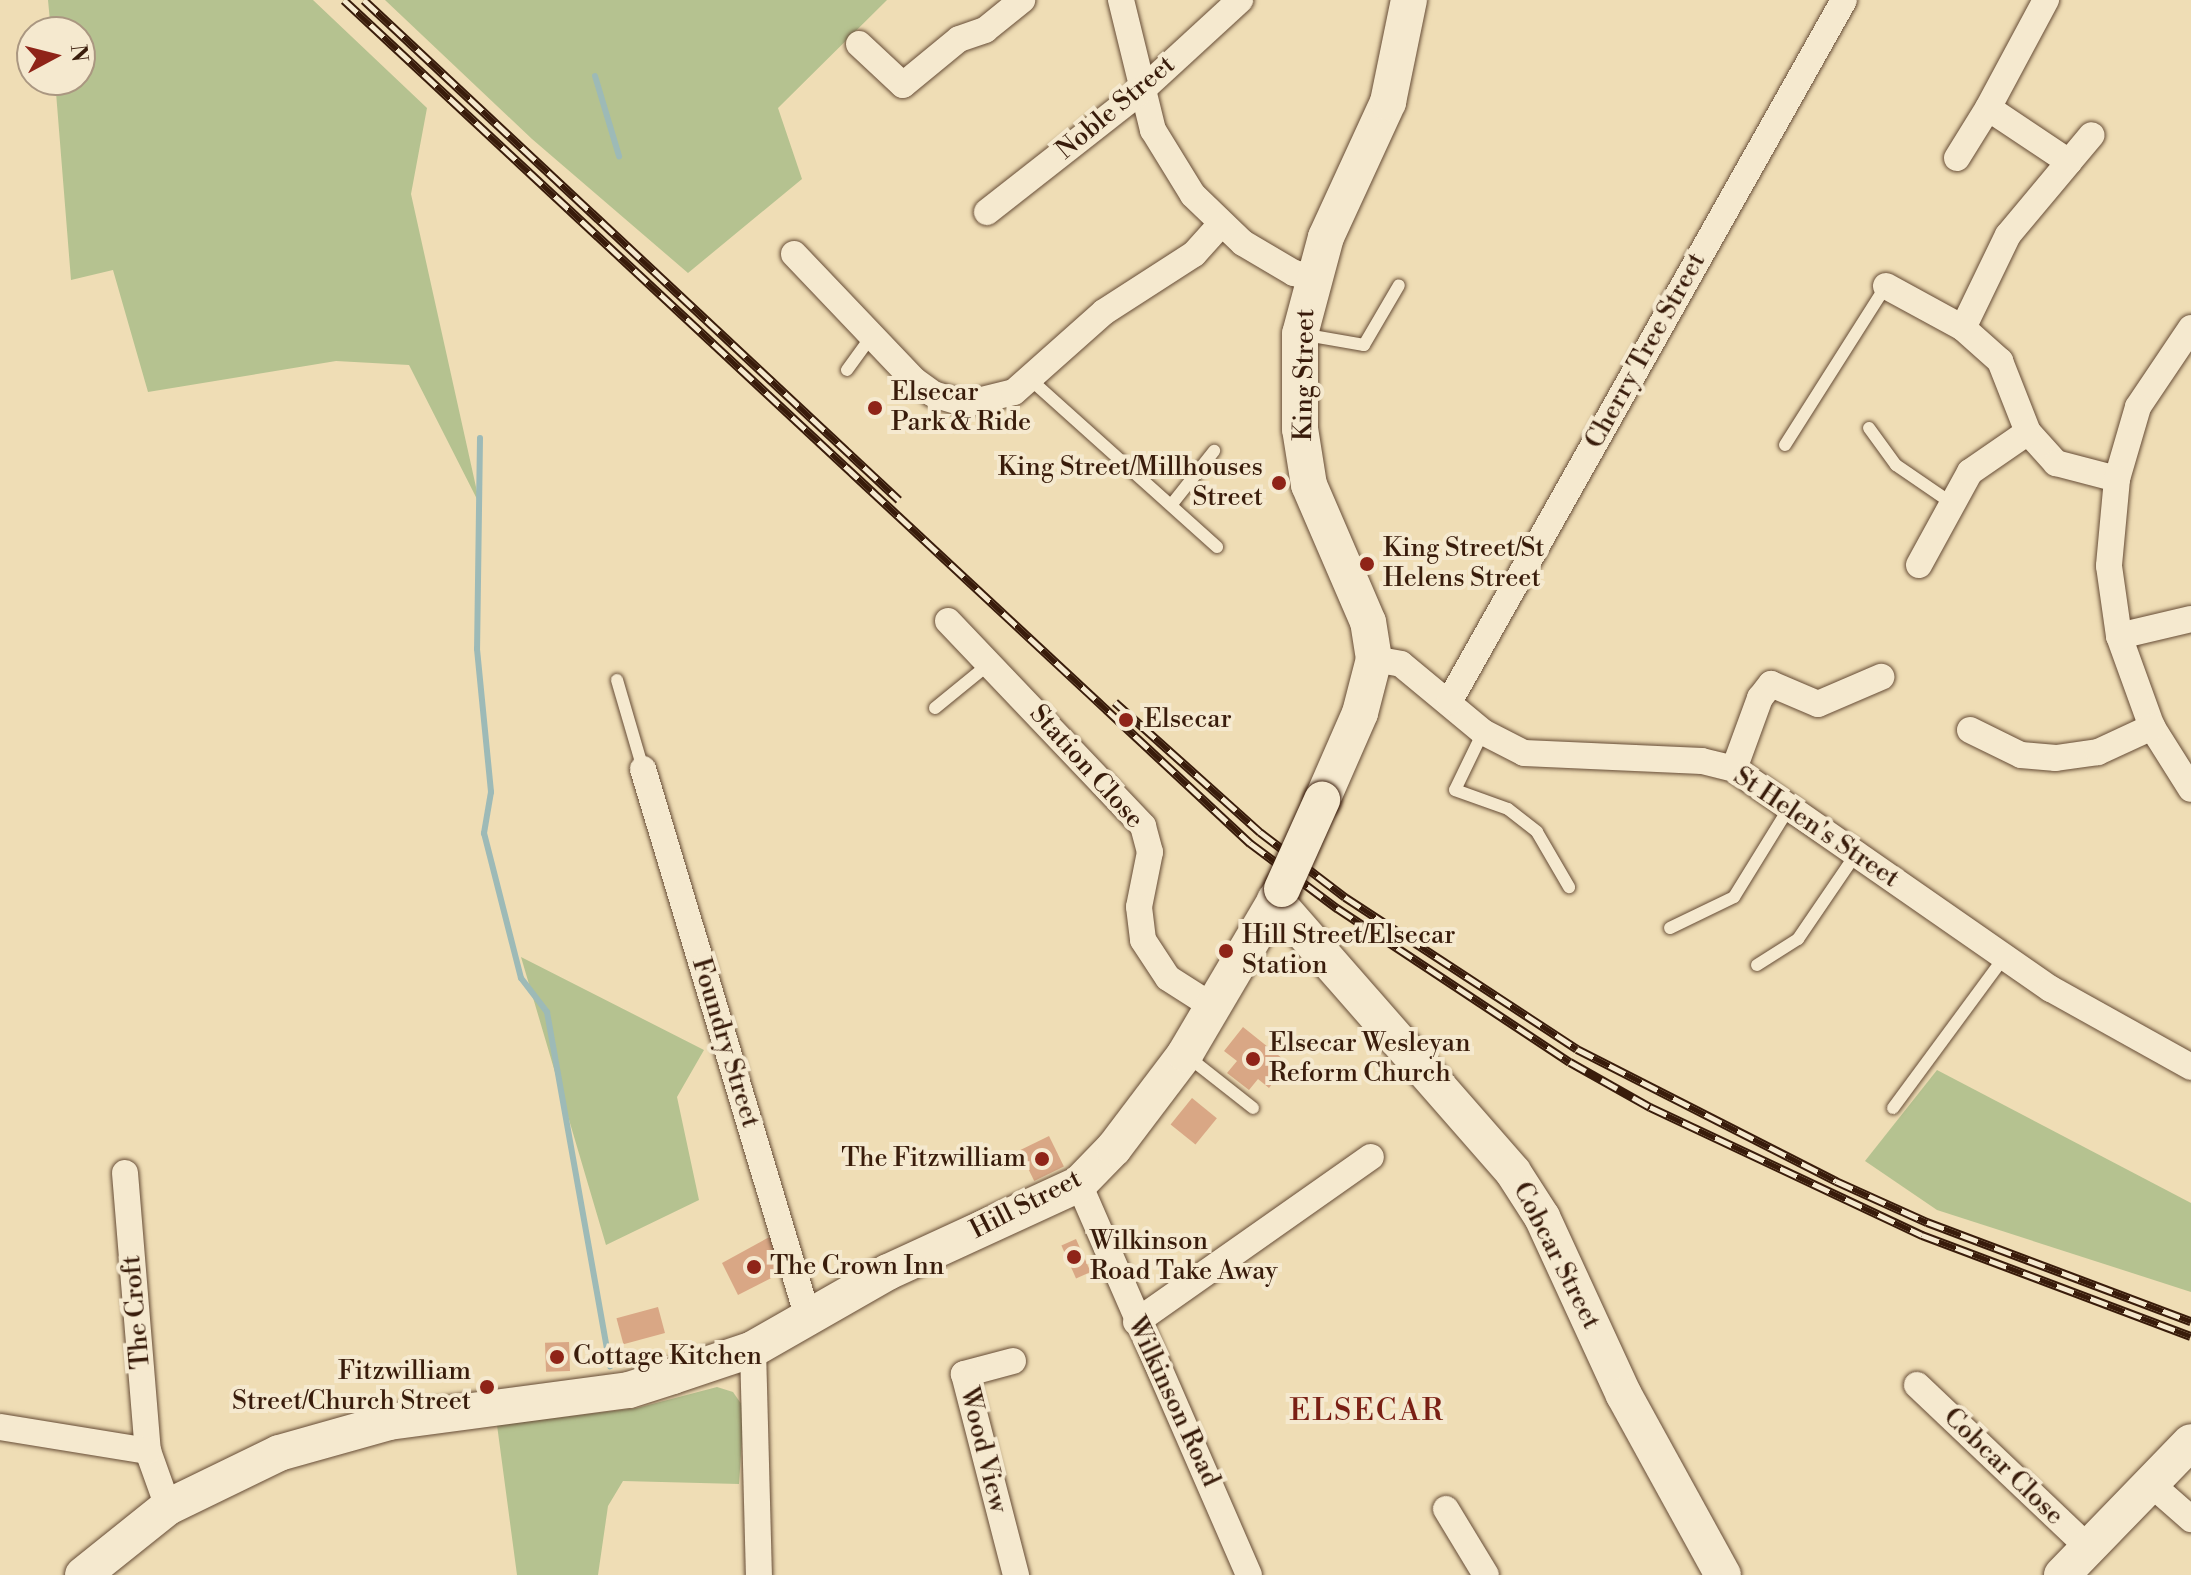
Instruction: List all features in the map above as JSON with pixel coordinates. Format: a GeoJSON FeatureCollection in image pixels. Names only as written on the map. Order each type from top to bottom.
{"type":"FeatureCollection","features":[{"type":"Feature","properties":{"kind":"main road","name":"King Street"},"geometry":{"type":"LineString","coordinates":[[1374,659],[1368,622],[1309,485],[1300,429],[1300,334],[1312,277],[1388,102],[1409,0]]}},
{"type":"Feature","properties":{"kind":"main road","name":"Hill Street"},"geometry":{"type":"LineString","coordinates":[[83,1575],[168,1507],[279,1453],[389,1422],[629,1390],[753,1349],[888,1272],[1079,1184],[1114,1148],[1185,1054],[1279,894],[1367,695],[1374,659]]}},
{"type":"Feature","properties":{"kind":"main road","name":"Cobcar Street"},"geometry":{"type":"LineString","coordinates":[[1279,894],[1513,1172],[1542,1217],[1624,1395],[1723,1575]]}},
{"type":"Feature","properties":{"kind":"main road"},"geometry":{"type":"LineString","coordinates":[[2062,1575],[2191,1442]]}},
{"type":"Feature","properties":{"kind":"street"},"geometry":{"type":"LineString","coordinates":[[859,44],[903,85],[959,39],[985,30],[1022,0]]}},
{"type":"Feature","properties":{"kind":"street"},"geometry":{"type":"LineString","coordinates":[[1121,0],[1140,92],[1167,157],[1221,224],[1274,263],[1312,277]]}},
{"type":"Feature","properties":{"kind":"street","name":"Noble Street"},"geometry":{"type":"LineString","coordinates":[[987,212],[1140,92],[1240,0]]}},
{"type":"Feature","properties":{"kind":"street","name":"Cherry Tree Street"},"geometry":{"type":"LineString","coordinates":[[1449,702],[1844,0]]}},
{"type":"Feature","properties":{"kind":"street"},"geometry":{"type":"LineString","coordinates":[[1957,158],[1988,108],[2046,0]]}},
{"type":"Feature","properties":{"kind":"street"},"geometry":{"type":"LineString","coordinates":[[1988,108],[2069,162]]}},
{"type":"Feature","properties":{"kind":"street"},"geometry":{"type":"LineString","coordinates":[[1963,328],[2008,235],[2092,135]]}},
{"type":"Feature","properties":{"kind":"street"},"geometry":{"type":"LineString","coordinates":[[794,254],[914,380],[949,400],[995,401],[1031,380],[1104,312],[1194,254],[1221,224]]}},
{"type":"Feature","properties":{"kind":"street"},"geometry":{"type":"LineString","coordinates":[[1886,286],[1963,328],[2000,361],[2028,432],[2056,463],[2117,479]]}},
{"type":"Feature","properties":{"kind":"street"},"geometry":{"type":"LineString","coordinates":[[2191,328],[2138,407],[2117,479],[2109,566],[2119,636],[2152,727],[2191,789]]}},
{"type":"Feature","properties":{"kind":"street"},"geometry":{"type":"LineString","coordinates":[[1919,565],[1970,472],[2028,432]]}},
{"type":"Feature","properties":{"kind":"street"},"geometry":{"type":"LineString","coordinates":[[2119,636],[2191,619]]}},
{"type":"Feature","properties":{"kind":"street","name":"Station Close"},"geometry":{"type":"LineString","coordinates":[[948,621],[1143,826],[1150,852],[1139,907],[1143,940],[1168,978],[1212,1006]]}},
{"type":"Feature","properties":{"kind":"street","name":"St Helen's Street"},"geometry":{"type":"LineString","coordinates":[[1374,659],[1401,664],[1483,732],[1524,753],[1702,761],[1734,769],[2051,989],[2191,1067]]}},
{"type":"Feature","properties":{"kind":"street"},"geometry":{"type":"LineString","coordinates":[[1734,769],[1760,698],[1771,684],[1818,704],[1881,677]]}},
{"type":"Feature","properties":{"kind":"street"},"geometry":{"type":"LineString","coordinates":[[1970,730],[2021,755],[2056,758],[2098,752],[2152,727]]}},
{"type":"Feature","properties":{"kind":"street","name":"Foundry Street"},"geometry":{"type":"LineString","coordinates":[[643,769],[808,1318]]}},
{"type":"Feature","properties":{"kind":"street"},"geometry":{"type":"LineString","coordinates":[[1136,1322],[1371,1157]]}},
{"type":"Feature","properties":{"kind":"street","name":"The Croft"},"geometry":{"type":"LineString","coordinates":[[125,1173],[148,1451],[168,1507]]}},
{"type":"Feature","properties":{"kind":"street","name":"Wilkinson Road"},"geometry":{"type":"LineString","coordinates":[[1079,1184],[1136,1322],[1194,1442],[1249,1575]]}},
{"type":"Feature","properties":{"kind":"street"},"geometry":{"type":"LineString","coordinates":[[753,1349],[759,1575]]}},
{"type":"Feature","properties":{"kind":"street","name":"Wood View"},"geometry":{"type":"LineString","coordinates":[[1013,1361],[964,1374],[1016,1575]]}},
{"type":"Feature","properties":{"kind":"street","name":"Cobcar Close"},"geometry":{"type":"LineString","coordinates":[[1917,1385],[2089,1548]]}},
{"type":"Feature","properties":{"kind":"street"},"geometry":{"type":"LineString","coordinates":[[0,1427],[148,1451]]}},
{"type":"Feature","properties":{"kind":"street"},"geometry":{"type":"LineString","coordinates":[[2150,1483],[2191,1519]]}},
{"type":"Feature","properties":{"kind":"street"},"geometry":{"type":"LineString","coordinates":[[1446,1509],[1486,1575]]}},
{"type":"Feature","properties":{"kind":"lane"},"geometry":{"type":"LineString","coordinates":[[1300,334],[1364,345],[1399,285]]}},
{"type":"Feature","properties":{"kind":"lane"},"geometry":{"type":"LineString","coordinates":[[1785,445],[1886,286]]}},
{"type":"Feature","properties":{"kind":"lane"},"geometry":{"type":"LineString","coordinates":[[847,370],[871,337]]}},
{"type":"Feature","properties":{"kind":"lane"},"geometry":{"type":"LineString","coordinates":[[1031,380],[1217,547]]}},
{"type":"Feature","properties":{"kind":"lane"},"geometry":{"type":"LineString","coordinates":[[1869,428],[1896,465],[1953,504]]}},
{"type":"Feature","properties":{"kind":"lane"},"geometry":{"type":"LineString","coordinates":[[1172,504],[1214,451]]}},
{"type":"Feature","properties":{"kind":"lane"},"geometry":{"type":"LineString","coordinates":[[935,708],[989,664]]}},
{"type":"Feature","properties":{"kind":"lane"},"geometry":{"type":"LineString","coordinates":[[617,680],[643,769]]}},
{"type":"Feature","properties":{"kind":"lane"},"geometry":{"type":"LineString","coordinates":[[1483,732],[1455,790],[1508,809],[1537,832],[1569,887]]}},
{"type":"Feature","properties":{"kind":"lane"},"geometry":{"type":"LineString","coordinates":[[1670,928],[1734,897],[1789,808]]}},
{"type":"Feature","properties":{"kind":"lane"},"geometry":{"type":"LineString","coordinates":[[1757,965],[1798,939],[1856,854]]}},
{"type":"Feature","properties":{"kind":"lane"},"geometry":{"type":"LineString","coordinates":[[1893,1108],[2005,956]]}},
{"type":"Feature","properties":{"kind":"lane"},"geometry":{"type":"LineString","coordinates":[[1185,1054],[1253,1108]]}},
{"type":"Feature","properties":{"kind":"green space"},"geometry":{"type":"Polygon","coordinates":[[[48,0],[313,0],[427,108],[411,194],[480,505],[409,365],[336,361],[148,392],[113,270],[71,280],[56,96],[96,96],[96,16],[50,16],[48,0]]]}},
{"type":"Feature","properties":{"kind":"green space"},"geometry":{"type":"Polygon","coordinates":[[[385,0],[887,0],[778,108],[802,179],[688,273],[532,139],[385,0]]]}},
{"type":"Feature","properties":{"kind":"green space"},"geometry":{"type":"Polygon","coordinates":[[[521,957],[704,1050],[677,1097],[699,1200],[606,1245],[521,957]]]}},
{"type":"Feature","properties":{"kind":"green space"},"geometry":{"type":"Polygon","coordinates":[[[1937,1070],[2191,1203],[2191,1292],[1937,1210],[1865,1161],[1937,1070]]]}},
{"type":"Feature","properties":{"kind":"green space"},"geometry":{"type":"Polygon","coordinates":[[[717,1387],[733,1392],[744,1408],[739,1484],[623,1481],[608,1506],[598,1575],[517,1575],[497,1425],[637,1408],[717,1387]]]}},
{"type":"Feature","properties":{"kind":"building"},"geometry":{"type":"Polygon","coordinates":[[[1243,1027],[1288,1063],[1269,1088],[1258,1079],[1249,1090],[1227,1073],[1237,1061],[1224,1051],[1243,1027]]]}},
{"type":"Feature","properties":{"kind":"building"},"geometry":{"type":"Polygon","coordinates":[[[1192,1098],[1217,1118],[1195,1145],[1171,1124],[1192,1098]]]}},
{"type":"Feature","properties":{"kind":"building","name":"The Fitzwilliam"},"geometry":{"type":"Polygon","coordinates":[[[1049,1136],[1064,1167],[1034,1181],[1019,1150],[1049,1136]]]}},
{"type":"Feature","properties":{"kind":"building","name":"The Crown Inn"},"geometry":{"type":"Polygon","coordinates":[[[775,1234],[785,1271],[738,1295],[722,1263],[775,1234]]]}},
{"type":"Feature","properties":{"kind":"building"},"geometry":{"type":"Polygon","coordinates":[[[1076,1239],[1091,1272],[1076,1278],[1061,1246],[1076,1239]]]}},
{"type":"Feature","properties":{"kind":"building"},"geometry":{"type":"Polygon","coordinates":[[[658,1307],[665,1333],[623,1344],[616,1318],[658,1307]]]}},
{"type":"Feature","properties":{"kind":"building","name":"Cottage Kitchen"},"geometry":{"type":"Polygon","coordinates":[[[569,1342],[570,1371],[546,1372],[545,1343],[569,1342]]]}},
{"type":"Feature","properties":{"kind":"waterway"},"geometry":{"type":"LineString","coordinates":[[595,76],[619,156]]}},
{"type":"Feature","properties":{"kind":"waterway"},"geometry":{"type":"LineString","coordinates":[[480,438],[477,649],[491,792],[484,833],[521,978],[547,1012],[610,1366]]}},
{"type":"Feature","properties":{"kind":"railway"},"geometry":{"type":"LineString","coordinates":[[344,0],[1250,843],[1337,908],[1570,1062],[1650,1107],[1922,1235],[2191,1336]]}},
{"type":"Feature","properties":{"kind":"railway"},"geometry":{"type":"LineString","coordinates":[[364,0],[899,500]]}},
{"type":"Feature","properties":{"kind":"railway"},"geometry":{"type":"LineString","coordinates":[[1115,702],[1260,832],[1345,897],[1577,1049],[1836,1181],[1927,1222],[2191,1321]]}},
{"type":"Feature","properties":{"kind":"place","name":"Elsecar Park & Ride"},"geometry":{"type":"Point","coordinates":[875,408]}},
{"type":"Feature","properties":{"kind":"place","name":"King Street/Millhouses Street"},"geometry":{"type":"Point","coordinates":[1279,483]}},
{"type":"Feature","properties":{"kind":"place","name":"King Street/St Helens Street"},"geometry":{"type":"Point","coordinates":[1367,564]}},
{"type":"Feature","properties":{"kind":"place","name":"Elsecar"},"geometry":{"type":"Point","coordinates":[1126,720]}},
{"type":"Feature","properties":{"kind":"place","name":"Hill Street/Elsecar Station"},"geometry":{"type":"Point","coordinates":[1226,951]}},
{"type":"Feature","properties":{"kind":"place","name":"Elsecar Wesleyan Reform Church"},"geometry":{"type":"Point","coordinates":[1253,1059]}},
{"type":"Feature","properties":{"kind":"place","name":"The Fitzwilliam"},"geometry":{"type":"Point","coordinates":[1042,1159]}},
{"type":"Feature","properties":{"kind":"place","name":"Wilkinson Road Take Away"},"geometry":{"type":"Point","coordinates":[1074,1257]}},
{"type":"Feature","properties":{"kind":"place","name":"The Crown Inn"},"geometry":{"type":"Point","coordinates":[754,1267]}},
{"type":"Feature","properties":{"kind":"place","name":"Cottage Kitchen"},"geometry":{"type":"Point","coordinates":[557,1357]}},
{"type":"Feature","properties":{"kind":"place","name":"Fitzwilliam Street/Church Street"},"geometry":{"type":"Point","coordinates":[487,1387]}},
{"type":"Feature","properties":{"kind":"district","name":"ELSECAR"},"geometry":{"type":"Point","coordinates":[1367,1411]}}]}
